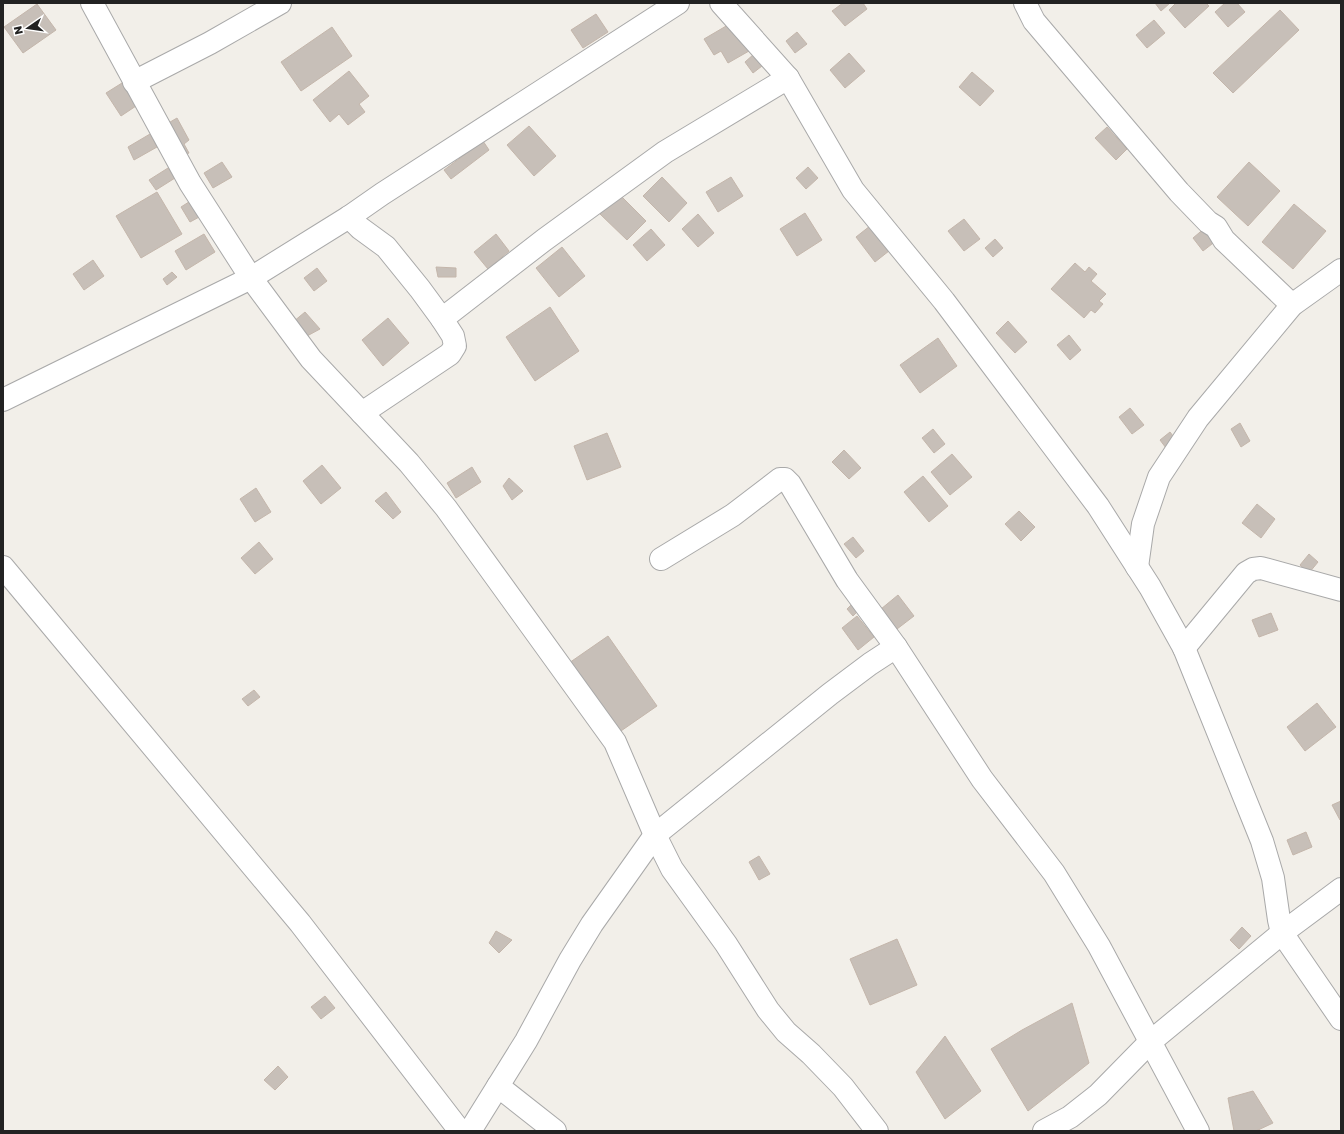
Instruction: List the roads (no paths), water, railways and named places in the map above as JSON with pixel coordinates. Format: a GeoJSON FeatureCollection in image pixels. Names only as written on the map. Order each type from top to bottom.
{"type":"FeatureCollection","features":[{"type":"Feature","properties":{"kind":"street"},"geometry":{"type":"LineString","coordinates":[[92,3],[190,184],[251,278],[311,359],[409,463],[446,508],[615,742],[655,835],[672,869],[726,944],[768,1010],[786,1032],[811,1054],[843,1087],[877,1131]]}},
{"type":"Feature","properties":{"kind":"street"},"geometry":{"type":"LineString","coordinates":[[134,82],[210,43],[280,3]]}},
{"type":"Feature","properties":{"kind":"street"},"geometry":{"type":"LineString","coordinates":[[4,396],[251,278],[678,3]]}},
{"type":"Feature","properties":{"kind":"street"},"geometry":{"type":"LineString","coordinates":[[721,3],[788,78],[853,190],[944,301],[1098,506],[1150,587],[1184,648],[1262,842],[1273,878],[1282,933],[1341,1019]]}},
{"type":"Feature","properties":{"kind":"street"},"geometry":{"type":"LineString","coordinates":[[1025,3],[1034,21],[1179,192],[1208,222],[1216,227],[1224,240],[1292,305]]}},
{"type":"Feature","properties":{"kind":"street"},"geometry":{"type":"LineString","coordinates":[[442,319],[544,240],[665,152],[788,78]]}},
{"type":"Feature","properties":{"kind":"street"},"geometry":{"type":"LineString","coordinates":[[349,216],[360,228],[386,246],[442,319],[453,336],[455,346],[450,354],[362,413]]}},
{"type":"Feature","properties":{"kind":"street"},"geometry":{"type":"LineString","coordinates":[[1137,567],[1143,524],[1159,476],[1198,418],[1292,305],[1341,270]]}},
{"type":"Feature","properties":{"kind":"street"},"geometry":{"type":"LineString","coordinates":[[661,559],[733,515],[780,479],[785,478],[847,580],[896,647],[982,779],[1054,873],[1099,946],[1198,1131]]}},
{"type":"Feature","properties":{"kind":"street"},"geometry":{"type":"LineString","coordinates":[[3,567],[300,924],[460,1131]]}},
{"type":"Feature","properties":{"kind":"street"},"geometry":{"type":"LineString","coordinates":[[1184,648],[1246,573],[1254,569],[1261,568],[1341,590]]}},
{"type":"Feature","properties":{"kind":"street"},"geometry":{"type":"LineString","coordinates":[[470,1131],[526,1040],[570,960],[592,924],[655,835],[830,694],[870,664],[896,647]]}},
{"type":"Feature","properties":{"kind":"street"},"geometry":{"type":"LineString","coordinates":[[1044,1131],[1070,1117],[1098,1095],[1150,1042],[1282,933],[1341,889]]}},
{"type":"Feature","properties":{"kind":"street"},"geometry":{"type":"LineString","coordinates":[[498,1086],[555,1131]]}}]}
